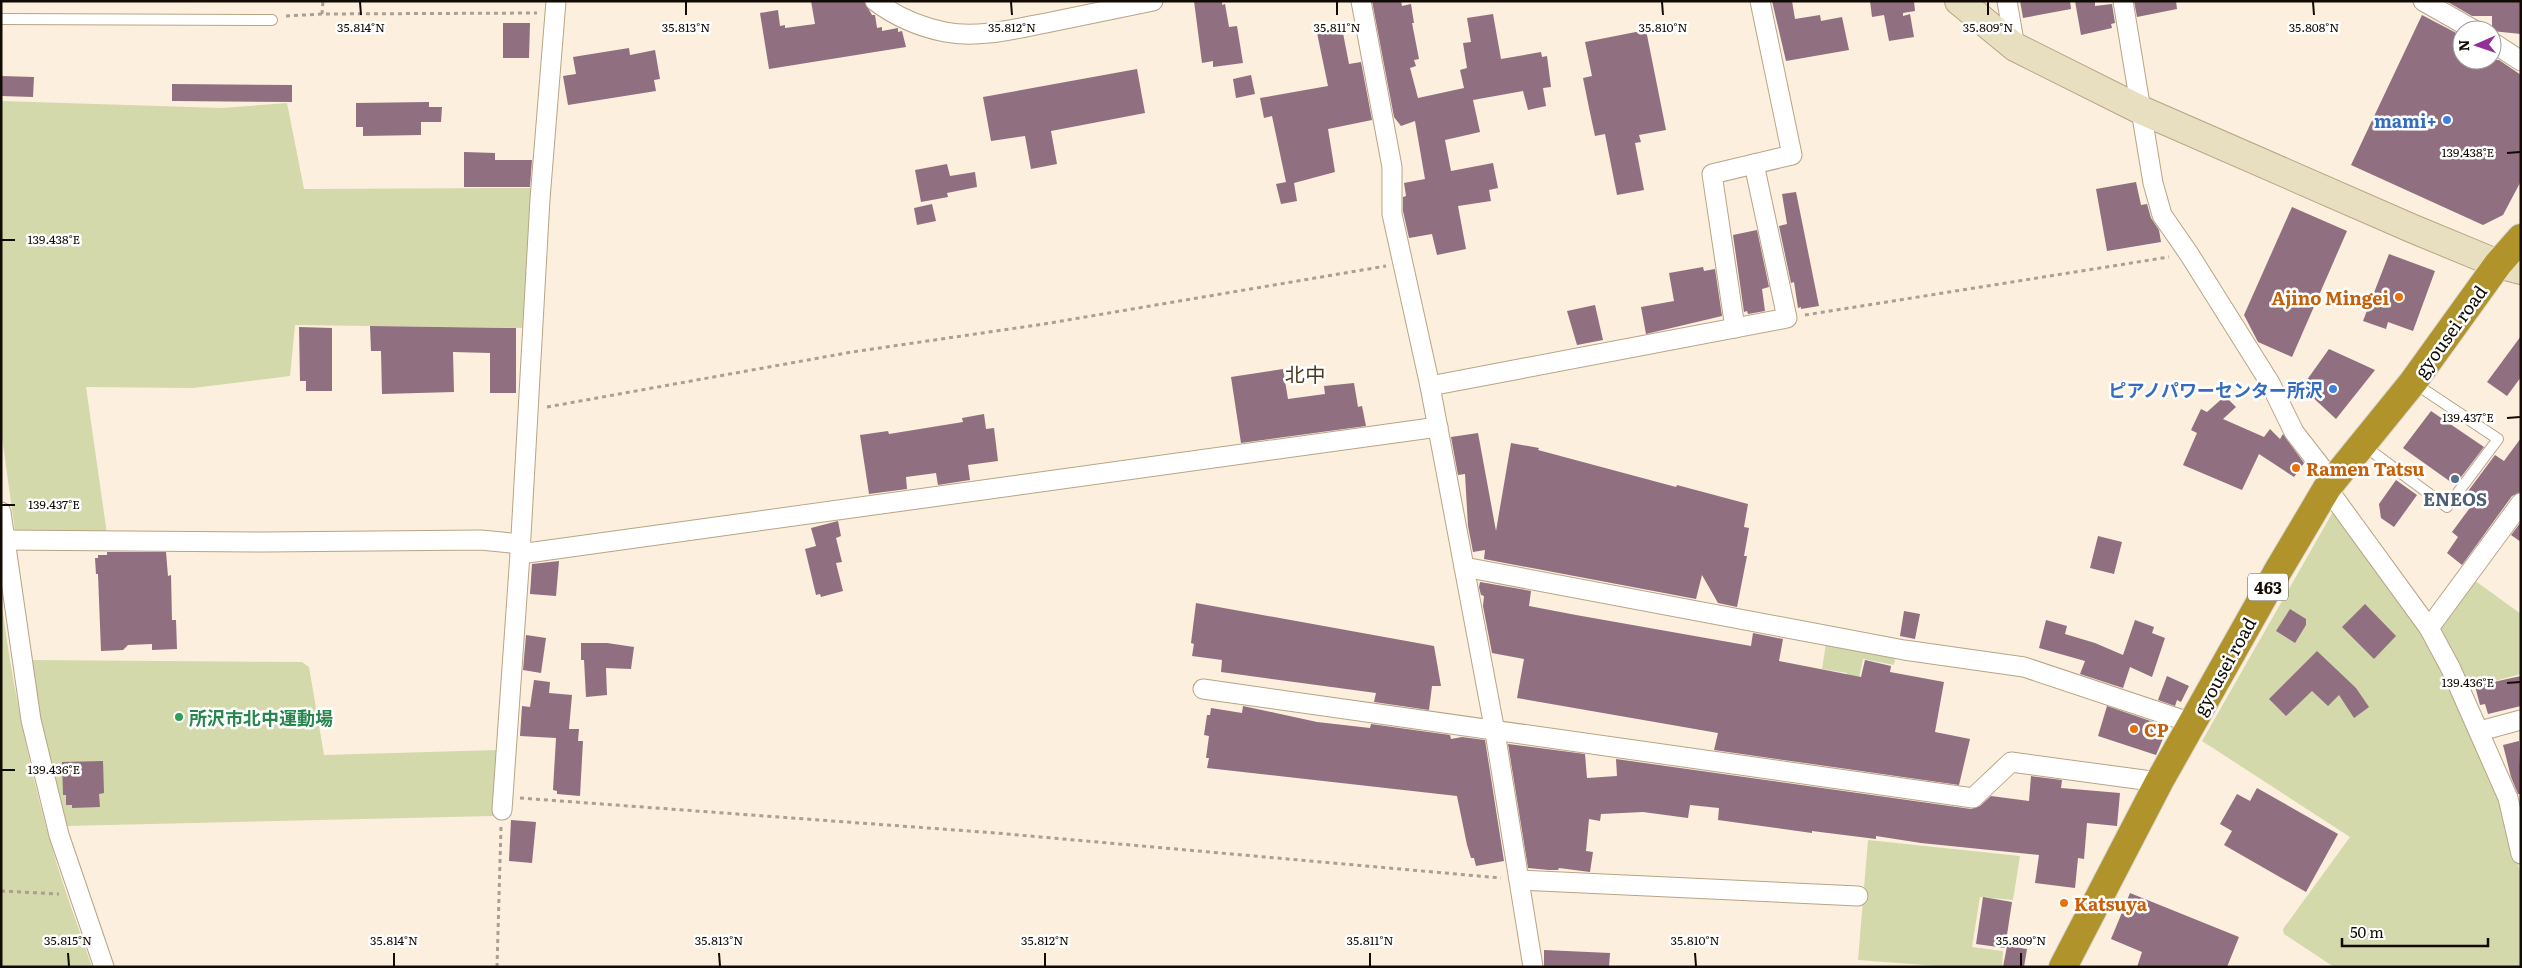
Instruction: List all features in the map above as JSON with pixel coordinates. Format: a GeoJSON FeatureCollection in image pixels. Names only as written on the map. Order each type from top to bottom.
{"type":"FeatureCollection","features":[{"type":"Feature","properties":{"kind":"highway","name":"gyousei road"},"geometry":{"type":"LineString","coordinates":[[2063,967],[2159,782],[2329,485],[2509,267],[2521,238]]}},
{"type":"Feature","properties":{"kind":"street"},"geometry":{"type":"LineString","coordinates":[[875,1],[888,11],[916,24],[946,32],[979,34],[1024,27],[1153,1]]}},
{"type":"Feature","properties":{"kind":"street"},"geometry":{"type":"LineString","coordinates":[[1361,1],[1392,168],[1392,214],[1438,427],[1495,732],[1533,967]]}},
{"type":"Feature","properties":{"kind":"street"},"geometry":{"type":"LineString","coordinates":[[1734,328],[1712,174],[1792,155],[1760,1]]}},
{"type":"Feature","properties":{"kind":"street"},"geometry":{"type":"LineString","coordinates":[[1959,1],[2015,47],[2141,110],[2509,267]]}},
{"type":"Feature","properties":{"kind":"street"},"geometry":{"type":"LineString","coordinates":[[2008,1],[2015,47]]}},
{"type":"Feature","properties":{"kind":"street"},"geometry":{"type":"LineString","coordinates":[[2123,1],[2153,182],[2162,215],[2189,254],[2270,383],[2294,432],[2429,628],[2514,797],[2521,854]]}},
{"type":"Feature","properties":{"kind":"street"},"geometry":{"type":"LineString","coordinates":[[2423,1],[2456,20]]}},
{"type":"Feature","properties":{"kind":"street"},"geometry":{"type":"LineString","coordinates":[[502,804],[521,549],[540,199],[555,7]]}},
{"type":"Feature","properties":{"kind":"street"},"geometry":{"type":"LineString","coordinates":[[2502,49],[2521,61]]}},
{"type":"Feature","properties":{"kind":"street"},"geometry":{"type":"LineString","coordinates":[[1430,386],[1787,318],[1754,164]]}},
{"type":"Feature","properties":{"kind":"street"},"geometry":{"type":"LineString","coordinates":[[3,540],[265,542],[481,540],[521,549],[1438,427]]}},
{"type":"Feature","properties":{"kind":"street"},"geometry":{"type":"LineString","coordinates":[[2429,628],[2521,503]]}},
{"type":"Feature","properties":{"kind":"street"},"geometry":{"type":"LineString","coordinates":[[1,512],[3,540],[31,720],[59,835],[104,967]]}},
{"type":"Feature","properties":{"kind":"street"},"geometry":{"type":"LineString","coordinates":[[1464,567],[1894,649],[2024,667],[2192,723]]}},
{"type":"Feature","properties":{"kind":"street"},"geometry":{"type":"LineString","coordinates":[[1203,690],[1973,798],[2011,762],[2159,782]]}},
{"type":"Feature","properties":{"kind":"street"},"geometry":{"type":"LineString","coordinates":[[2480,731],[2521,720]]}},
{"type":"Feature","properties":{"kind":"street"},"geometry":{"type":"LineString","coordinates":[[1519,880],[1858,896]]}},
{"type":"Feature","properties":{"kind":"lane"},"geometry":{"type":"LineString","coordinates":[[1,19],[272,20]]}},
{"type":"Feature","properties":{"kind":"lane"},"geometry":{"type":"LineString","coordinates":[[2362,445],[2447,507],[2498,439],[2413,382]]}},
{"type":"Feature","properties":{"kind":"path"},"geometry":{"type":"LineString","coordinates":[[322,14],[323,1]]}},
{"type":"Feature","properties":{"kind":"path"},"geometry":{"type":"LineString","coordinates":[[272,20],[292,15],[555,7]]}},
{"type":"Feature","properties":{"kind":"path"},"geometry":{"type":"LineString","coordinates":[[1787,318],[2189,254]]}},
{"type":"Feature","properties":{"kind":"path"},"geometry":{"type":"LineString","coordinates":[[529,410],[861,351],[1044,324],[1402,263]]}},
{"type":"Feature","properties":{"kind":"path"},"geometry":{"type":"LineString","coordinates":[[497,967],[502,804],[987,832],[1519,880]]}},
{"type":"Feature","properties":{"kind":"path"},"geometry":{"type":"LineString","coordinates":[[1,892],[79,894]]}},
{"type":"Feature","properties":{"kind":"green space"},"geometry":{"type":"Polygon","coordinates":[[[1,101],[222,108],[287,103],[304,189],[534,188],[525,328],[295,325],[290,376],[193,388],[86,387],[107,534],[15,531],[1,430],[1,101]]]}},
{"type":"Feature","properties":{"kind":"green space"},"geometry":{"type":"Polygon","coordinates":[[[2334,510],[2363,555],[2436,651],[2500,797],[2521,876],[2521,967],[2334,967],[2284,934],[2283,929],[2350,837],[2202,741],[2334,510]]]}},
{"type":"Feature","properties":{"kind":"green space"},"geometry":{"type":"Polygon","coordinates":[[[2474,580],[2521,614],[2521,674],[2468,688],[2441,627],[2474,580]]]}},
{"type":"Feature","properties":{"kind":"green space"},"geometry":{"type":"Polygon","coordinates":[[[1,598],[10,662],[36,789],[57,866],[92,967],[1,967],[1,598]]]}},
{"type":"Feature","properties":{"kind":"green space"},"geometry":{"type":"Polygon","coordinates":[[[1827,637],[1897,650],[1894,665],[1863,659],[1851,716],[1840,713],[1847,673],[1822,669],[1827,637]]]}},
{"type":"Feature","properties":{"kind":"green space","name":"所沢市北中運動場"},"geometry":{"type":"Polygon","coordinates":[[[32,660],[302,662],[309,667],[324,755],[498,750],[493,816],[66,826],[46,752],[32,660]]]}},
{"type":"Feature","properties":{"kind":"green space"},"geometry":{"type":"Polygon","coordinates":[[[1868,840],[2020,856],[2013,900],[1980,897],[1972,947],[2003,951],[2002,967],[1951,967],[1858,960],[1868,840]]]}},
{"type":"Feature","properties":{"kind":"building"},"geometry":{"type":"Polygon","coordinates":[[[811,1],[864,1],[872,15],[875,15],[877,28],[882,27],[882,31],[898,28],[898,32],[902,31],[906,47],[769,69],[760,13],[778,10],[780,26],[785,25],[785,28],[815,24],[811,1]]]}},
{"type":"Feature","properties":{"kind":"building"},"geometry":{"type":"Polygon","coordinates":[[[1194,1],[1222,1],[1222,5],[1225,4],[1229,27],[1237,26],[1243,63],[1213,67],[1213,61],[1202,63],[1194,1]]]}},
{"type":"Feature","properties":{"kind":"building"},"geometry":{"type":"Polygon","coordinates":[[[1372,1],[1401,1],[1402,6],[1411,4],[1414,23],[1412,23],[1419,59],[1414,60],[1416,66],[1410,68],[1418,98],[1464,88],[1460,70],[1467,68],[1463,43],[1471,42],[1467,18],[1493,14],[1501,59],[1541,52],[1542,57],[1547,56],[1551,87],[1543,88],[1546,106],[1528,110],[1523,91],[1473,100],[1480,132],[1445,140],[1451,171],[1493,163],[1498,188],[1489,190],[1491,201],[1458,206],[1466,249],[1437,255],[1432,234],[1409,238],[1403,211],[1403,197],[1406,196],[1404,183],[1425,179],[1415,121],[1401,126],[1394,117],[1372,1]]]}},
{"type":"Feature","properties":{"kind":"building"},"geometry":{"type":"Polygon","coordinates":[[[1772,1],[1792,1],[1795,19],[1820,15],[1821,21],[1842,17],[1849,50],[1786,61],[1772,1]]]}},
{"type":"Feature","properties":{"kind":"building"},"geometry":{"type":"Polygon","coordinates":[[[1870,1],[1914,1],[1915,11],[1903,13],[1903,16],[1910,14],[1914,37],[1889,41],[1884,15],[1872,17],[1870,1]]]}},
{"type":"Feature","properties":{"kind":"building"},"geometry":{"type":"Polygon","coordinates":[[[2020,1],[2070,1],[2071,9],[2023,18],[2020,1]]]}},
{"type":"Feature","properties":{"kind":"building"},"geometry":{"type":"Polygon","coordinates":[[[2075,1],[2095,1],[2095,6],[2112,4],[2115,23],[2111,24],[2112,28],[2081,35],[2075,1]]]}},
{"type":"Feature","properties":{"kind":"building"},"geometry":{"type":"Polygon","coordinates":[[[2134,1],[2176,1],[2177,9],[2137,17],[2134,1]]]}},
{"type":"Feature","properties":{"kind":"building"},"geometry":{"type":"Polygon","coordinates":[[[2446,1],[2521,1],[2521,34],[2502,32],[2502,20],[2492,20],[2492,16],[2472,16],[2446,1]]]}},
{"type":"Feature","properties":{"kind":"building","name":"mami+"},"geometry":{"type":"Polygon","coordinates":[[[2422,15],[2452,31],[2452,70],[2502,70],[2502,62],[2521,75],[2521,181],[2503,215],[2483,225],[2351,165],[2422,15]]]}},
{"type":"Feature","properties":{"kind":"building"},"geometry":{"type":"Polygon","coordinates":[[[503,23],[530,23],[529,58],[503,58],[503,23]]]}},
{"type":"Feature","properties":{"kind":"building"},"geometry":{"type":"Polygon","coordinates":[[[1342,28],[1349,64],[1361,62],[1372,120],[1328,129],[1335,172],[1294,183],[1297,201],[1281,204],[1276,184],[1286,182],[1272,116],[1264,118],[1260,98],[1328,86],[1317,33],[1342,28]]]}},
{"type":"Feature","properties":{"kind":"building"},"geometry":{"type":"Polygon","coordinates":[[[1646,30],[1666,130],[1639,135],[1641,142],[1635,143],[1644,190],[1617,195],[1605,134],[1595,136],[1589,108],[1583,78],[1592,76],[1585,42],[1646,30]]]}},
{"type":"Feature","properties":{"kind":"building"},"geometry":{"type":"Polygon","coordinates":[[[629,48],[630,55],[655,50],[660,79],[654,80],[656,91],[568,105],[563,76],[576,74],[573,57],[629,48]]]}},
{"type":"Feature","properties":{"kind":"building"},"geometry":{"type":"Polygon","coordinates":[[[1137,69],[1145,113],[1051,131],[1057,164],[1031,169],[1025,136],[991,141],[983,97],[1137,69]]]}},
{"type":"Feature","properties":{"kind":"building"},"geometry":{"type":"Polygon","coordinates":[[[1251,75],[1255,94],[1236,98],[1233,79],[1251,75]]]}},
{"type":"Feature","properties":{"kind":"building"},"geometry":{"type":"Polygon","coordinates":[[[1,76],[34,77],[33,97],[1,96],[1,76]]]}},
{"type":"Feature","properties":{"kind":"building"},"geometry":{"type":"Polygon","coordinates":[[[172,84],[292,85],[292,102],[172,101],[172,84]]]}},
{"type":"Feature","properties":{"kind":"building"},"geometry":{"type":"Polygon","coordinates":[[[429,102],[429,107],[442,107],[441,122],[421,122],[421,135],[363,136],[363,127],[356,127],[356,103],[429,102]]]}},
{"type":"Feature","properties":{"kind":"building"},"geometry":{"type":"Polygon","coordinates":[[[464,152],[495,153],[495,160],[532,160],[530,187],[464,187],[464,152]]]}},
{"type":"Feature","properties":{"kind":"building"},"geometry":{"type":"Polygon","coordinates":[[[947,164],[950,176],[975,172],[977,187],[947,193],[948,197],[921,202],[915,170],[947,164]]]}},
{"type":"Feature","properties":{"kind":"building"},"geometry":{"type":"Polygon","coordinates":[[[2136,182],[2141,205],[2147,204],[2151,218],[2159,230],[2161,242],[2107,251],[2096,189],[2136,182]]]}},
{"type":"Feature","properties":{"kind":"building"},"geometry":{"type":"Polygon","coordinates":[[[1796,192],[1819,306],[1801,309],[1801,307],[1798,308],[1794,282],[1791,283],[1779,226],[1787,224],[1782,194],[1796,192]]]}},
{"type":"Feature","properties":{"kind":"building"},"geometry":{"type":"Polygon","coordinates":[[[932,204],[936,221],[917,225],[914,208],[932,204]]]}},
{"type":"Feature","properties":{"kind":"building"},"geometry":{"type":"Polygon","coordinates":[[[2292,207],[2347,231],[2292,357],[2258,342],[2244,315],[2292,207]]]}},
{"type":"Feature","properties":{"kind":"building"},"geometry":{"type":"Polygon","coordinates":[[[1757,230],[1769,287],[1762,289],[1765,311],[1748,314],[1747,311],[1744,312],[1733,235],[1757,230]]]}},
{"type":"Feature","properties":{"kind":"building"},"geometry":{"type":"Polygon","coordinates":[[[2389,254],[2435,271],[2413,331],[2388,322],[2386,329],[2363,321],[2389,254]]]}},
{"type":"Feature","properties":{"kind":"building"},"geometry":{"type":"Polygon","coordinates":[[[1703,267],[1704,271],[1715,269],[1722,316],[1646,334],[1641,307],[1674,301],[1669,273],[1703,267]]]}},
{"type":"Feature","properties":{"kind":"building"},"geometry":{"type":"Polygon","coordinates":[[[1595,305],[1603,340],[1577,345],[1567,311],[1595,305]]]}},
{"type":"Feature","properties":{"kind":"building"},"geometry":{"type":"Polygon","coordinates":[[[370,326],[516,328],[516,393],[490,393],[490,353],[453,352],[454,392],[382,394],[381,351],[371,351],[370,326]]]}},
{"type":"Feature","properties":{"kind":"building"},"geometry":{"type":"Polygon","coordinates":[[[299,327],[332,328],[332,391],[306,391],[306,381],[300,381],[299,327]]]}},
{"type":"Feature","properties":{"kind":"building"},"geometry":{"type":"Polygon","coordinates":[[[2521,336],[2521,377],[2507,396],[2487,382],[2521,336]]]}},
{"type":"Feature","properties":{"kind":"building","name":"ピアノパワーセンター所沢"},"geometry":{"type":"Polygon","coordinates":[[[2329,349],[2375,370],[2336,419],[2308,393],[2304,384],[2329,349]]]}},
{"type":"Feature","properties":{"kind":"building"},"geometry":{"type":"Polygon","coordinates":[[[1283,369],[1288,399],[1325,394],[1324,386],[1354,383],[1358,407],[1362,406],[1366,426],[1241,443],[1231,377],[1283,369]]]}},
{"type":"Feature","properties":{"kind":"building"},"geometry":{"type":"Polygon","coordinates":[[[2225,396],[2236,407],[2223,419],[2264,437],[2270,429],[2280,439],[2283,434],[2304,463],[2294,477],[2259,454],[2242,490],[2183,465],[2197,433],[2191,430],[2201,409],[2207,412],[2225,396]]]}},
{"type":"Feature","properties":{"kind":"building"},"geometry":{"type":"Polygon","coordinates":[[[2431,411],[2484,447],[2455,485],[2403,448],[2431,411]]]}},
{"type":"Feature","properties":{"kind":"building"},"geometry":{"type":"Polygon","coordinates":[[[984,414],[986,429],[994,428],[998,461],[968,465],[970,480],[938,485],[936,473],[906,477],[907,489],[869,494],[860,435],[888,431],[889,434],[963,422],[962,418],[984,414]]]}},
{"type":"Feature","properties":{"kind":"building"},"geometry":{"type":"Polygon","coordinates":[[[1478,433],[1496,531],[1511,443],[1539,448],[1538,450],[1748,504],[1744,527],[1749,528],[1744,556],[1747,556],[1737,607],[1718,603],[1702,575],[1696,599],[1484,559],[1485,550],[1473,552],[1468,526],[1465,474],[1458,475],[1451,437],[1478,433]]]}},
{"type":"Feature","properties":{"kind":"building"},"geometry":{"type":"Polygon","coordinates":[[[2521,438],[2521,492],[2512,496],[2462,565],[2447,553],[2458,537],[2452,532],[2475,501],[2466,494],[2495,455],[2504,461],[2521,438]]]}},
{"type":"Feature","properties":{"kind":"building"},"geometry":{"type":"Polygon","coordinates":[[[2396,480],[2417,495],[2394,527],[2381,518],[2379,504],[2396,480]]]}},
{"type":"Feature","properties":{"kind":"building"},"geometry":{"type":"Polygon","coordinates":[[[838,521],[841,536],[836,538],[842,562],[836,563],[843,591],[821,597],[820,594],[816,595],[805,549],[816,546],[811,528],[838,521]]]}},
{"type":"Feature","properties":{"kind":"building"},"geometry":{"type":"Polygon","coordinates":[[[2521,522],[2521,542],[2511,535],[2521,522]]]}},
{"type":"Feature","properties":{"kind":"building"},"geometry":{"type":"Polygon","coordinates":[[[2098,536],[2122,542],[2114,574],[2090,568],[2098,536]]]}},
{"type":"Feature","properties":{"kind":"building"},"geometry":{"type":"Polygon","coordinates":[[[107,552],[166,552],[168,576],[171,575],[172,620],[176,620],[177,649],[152,650],[152,644],[128,645],[123,650],[101,651],[98,574],[96,574],[95,558],[98,558],[98,555],[107,555],[107,552]]]}},
{"type":"Feature","properties":{"kind":"building"},"geometry":{"type":"Polygon","coordinates":[[[559,561],[556,596],[530,594],[532,564],[559,561]]]}},
{"type":"Feature","properties":{"kind":"building"},"geometry":{"type":"Polygon","coordinates":[[[1480,582],[1531,591],[1529,606],[1576,615],[1751,646],[1753,633],[1783,639],[1779,661],[1861,677],[1865,660],[1891,666],[1890,672],[1944,682],[1935,732],[1970,739],[1959,785],[1714,750],[1718,733],[1517,698],[1524,659],[1492,653],[1483,606],[1484,596],[1481,595],[1479,587],[1480,582]]]}},
{"type":"Feature","properties":{"kind":"building"},"geometry":{"type":"Polygon","coordinates":[[[1196,603],[1434,646],[1441,686],[1432,686],[1429,710],[1374,702],[1376,693],[1221,672],[1222,660],[1192,656],[1194,644],[1191,643],[1196,603]]]}},
{"type":"Feature","properties":{"kind":"building"},"geometry":{"type":"Polygon","coordinates":[[[2365,604],[2396,636],[2374,659],[2342,627],[2365,604]]]}},
{"type":"Feature","properties":{"kind":"building"},"geometry":{"type":"Polygon","coordinates":[[[2290,609],[2306,619],[2306,625],[2295,643],[2276,631],[2290,609]]]}},
{"type":"Feature","properties":{"kind":"building"},"geometry":{"type":"Polygon","coordinates":[[[1904,611],[1920,614],[1915,639],[1900,636],[1904,611]]]}},
{"type":"Feature","properties":{"kind":"building"},"geometry":{"type":"Polygon","coordinates":[[[2046,620],[2067,626],[2065,634],[2095,643],[2123,655],[2135,620],[2154,627],[2152,633],[2165,638],[2152,677],[2130,667],[2123,688],[2080,674],[2085,661],[2039,648],[2046,620]]]}},
{"type":"Feature","properties":{"kind":"building"},"geometry":{"type":"Polygon","coordinates":[[[526,635],[546,638],[541,673],[523,670],[526,635]]]}},
{"type":"Feature","properties":{"kind":"building"},"geometry":{"type":"Polygon","coordinates":[[[581,643],[607,643],[634,647],[631,669],[606,668],[607,695],[586,697],[584,660],[581,660],[581,643]]]}},
{"type":"Feature","properties":{"kind":"building"},"geometry":{"type":"Polygon","coordinates":[[[2317,651],[2356,688],[2369,707],[2354,718],[2339,695],[2328,706],[2312,691],[2286,716],[2269,699],[2317,651]]]}},
{"type":"Feature","properties":{"kind":"building"},"geometry":{"type":"Polygon","coordinates":[[[2167,676],[2189,686],[2181,702],[2177,700],[2175,706],[2158,700],[2167,676]]]}},
{"type":"Feature","properties":{"kind":"building"},"geometry":{"type":"Polygon","coordinates":[[[2521,676],[2521,706],[2488,714],[2485,704],[2480,705],[2475,686],[2521,676]]]}},
{"type":"Feature","properties":{"kind":"building"},"geometry":{"type":"Polygon","coordinates":[[[534,680],[550,682],[549,693],[572,695],[569,729],[579,729],[578,741],[583,741],[580,796],[557,794],[557,791],[553,790],[556,738],[520,736],[522,706],[530,707],[534,680]]]}},
{"type":"Feature","properties":{"kind":"building"},"geometry":{"type":"Polygon","coordinates":[[[1243,706],[1317,722],[1370,728],[1371,724],[1450,735],[1451,739],[1462,737],[1485,740],[1504,861],[1476,866],[1467,845],[1457,796],[1207,768],[1209,758],[1206,758],[1209,736],[1204,735],[1207,715],[1210,715],[1211,708],[1242,713],[1243,706]]]}},
{"type":"Feature","properties":{"kind":"building","name":"CP"},"geometry":{"type":"Polygon","coordinates":[[[2107,706],[2168,727],[2156,755],[2098,736],[2107,706]]]}},
{"type":"Feature","properties":{"kind":"building"},"geometry":{"type":"Polygon","coordinates":[[[2519,741],[2521,794],[2518,794],[2511,777],[2503,745],[2519,741]]]}},
{"type":"Feature","properties":{"kind":"building"},"geometry":{"type":"Polygon","coordinates":[[[1508,744],[1585,754],[1587,778],[1617,776],[1616,759],[1971,809],[1980,806],[1991,796],[2029,801],[2031,776],[2062,780],[2061,788],[2120,793],[2117,826],[2087,823],[2084,859],[2078,858],[2075,888],[2035,883],[2039,855],[1921,843],[1876,836],[1876,839],[1812,831],[1812,833],[1718,820],[1719,808],[1690,805],[1688,818],[1643,812],[1601,814],[1600,821],[1589,819],[1586,851],[1593,852],[1590,872],[1559,868],[1558,870],[1549,870],[1528,868],[1508,744]]]}},
{"type":"Feature","properties":{"kind":"building"},"geometry":{"type":"Polygon","coordinates":[[[103,761],[104,793],[99,794],[100,807],[72,808],[72,805],[66,805],[66,795],[63,795],[62,762],[103,761]]]}},
{"type":"Feature","properties":{"kind":"building"},"geometry":{"type":"Polygon","coordinates":[[[2257,788],[2338,834],[2306,892],[2224,845],[2232,831],[2220,824],[2237,794],[2250,801],[2257,788]]]}},
{"type":"Feature","properties":{"kind":"building"},"geometry":{"type":"Polygon","coordinates":[[[511,820],[536,822],[532,863],[509,861],[511,820]]]}},
{"type":"Feature","properties":{"kind":"building"},"geometry":{"type":"Polygon","coordinates":[[[2130,893],[2239,937],[2227,967],[2137,967],[2142,952],[2111,939],[2130,893]]]}},
{"type":"Feature","properties":{"kind":"building"},"geometry":{"type":"Polygon","coordinates":[[[1983,897],[2012,902],[2005,948],[1976,944],[1983,897]]]}},
{"type":"Feature","properties":{"kind":"building"},"geometry":{"type":"Polygon","coordinates":[[[2007,946],[2027,949],[2024,967],[2003,967],[2007,946]]]}},
{"type":"Feature","properties":{"kind":"building"},"geometry":{"type":"Polygon","coordinates":[[[1544,950],[1610,953],[1609,967],[1544,967],[1544,950]]]}},
{"type":"Feature","properties":{"kind":"place","name":"mami+"},"geometry":{"type":"Point","coordinates":[2447,120]}},
{"type":"Feature","properties":{"kind":"place","name":"Ajino Mingei"},"geometry":{"type":"Point","coordinates":[2399,297]}},
{"type":"Feature","properties":{"kind":"place","name":"ピアノパワーセンター所沢"},"geometry":{"type":"Point","coordinates":[2333,389]}},
{"type":"Feature","properties":{"kind":"place","name":"Ramen Tatsu"},"geometry":{"type":"Point","coordinates":[2296,468]}},
{"type":"Feature","properties":{"kind":"place","name":"ENEOS"},"geometry":{"type":"Point","coordinates":[2455,479]}},
{"type":"Feature","properties":{"kind":"place","name":"所沢市北中運動場"},"geometry":{"type":"Point","coordinates":[179,717]}},
{"type":"Feature","properties":{"kind":"place","name":"CP"},"geometry":{"type":"Point","coordinates":[2134,729]}},
{"type":"Feature","properties":{"kind":"place","name":"Katsuya"},"geometry":{"type":"Point","coordinates":[2064,903]}},
{"type":"Feature","properties":{"kind":"district","name":"北中"},"geometry":{"type":"Point","coordinates":[1305,373]}}]}
